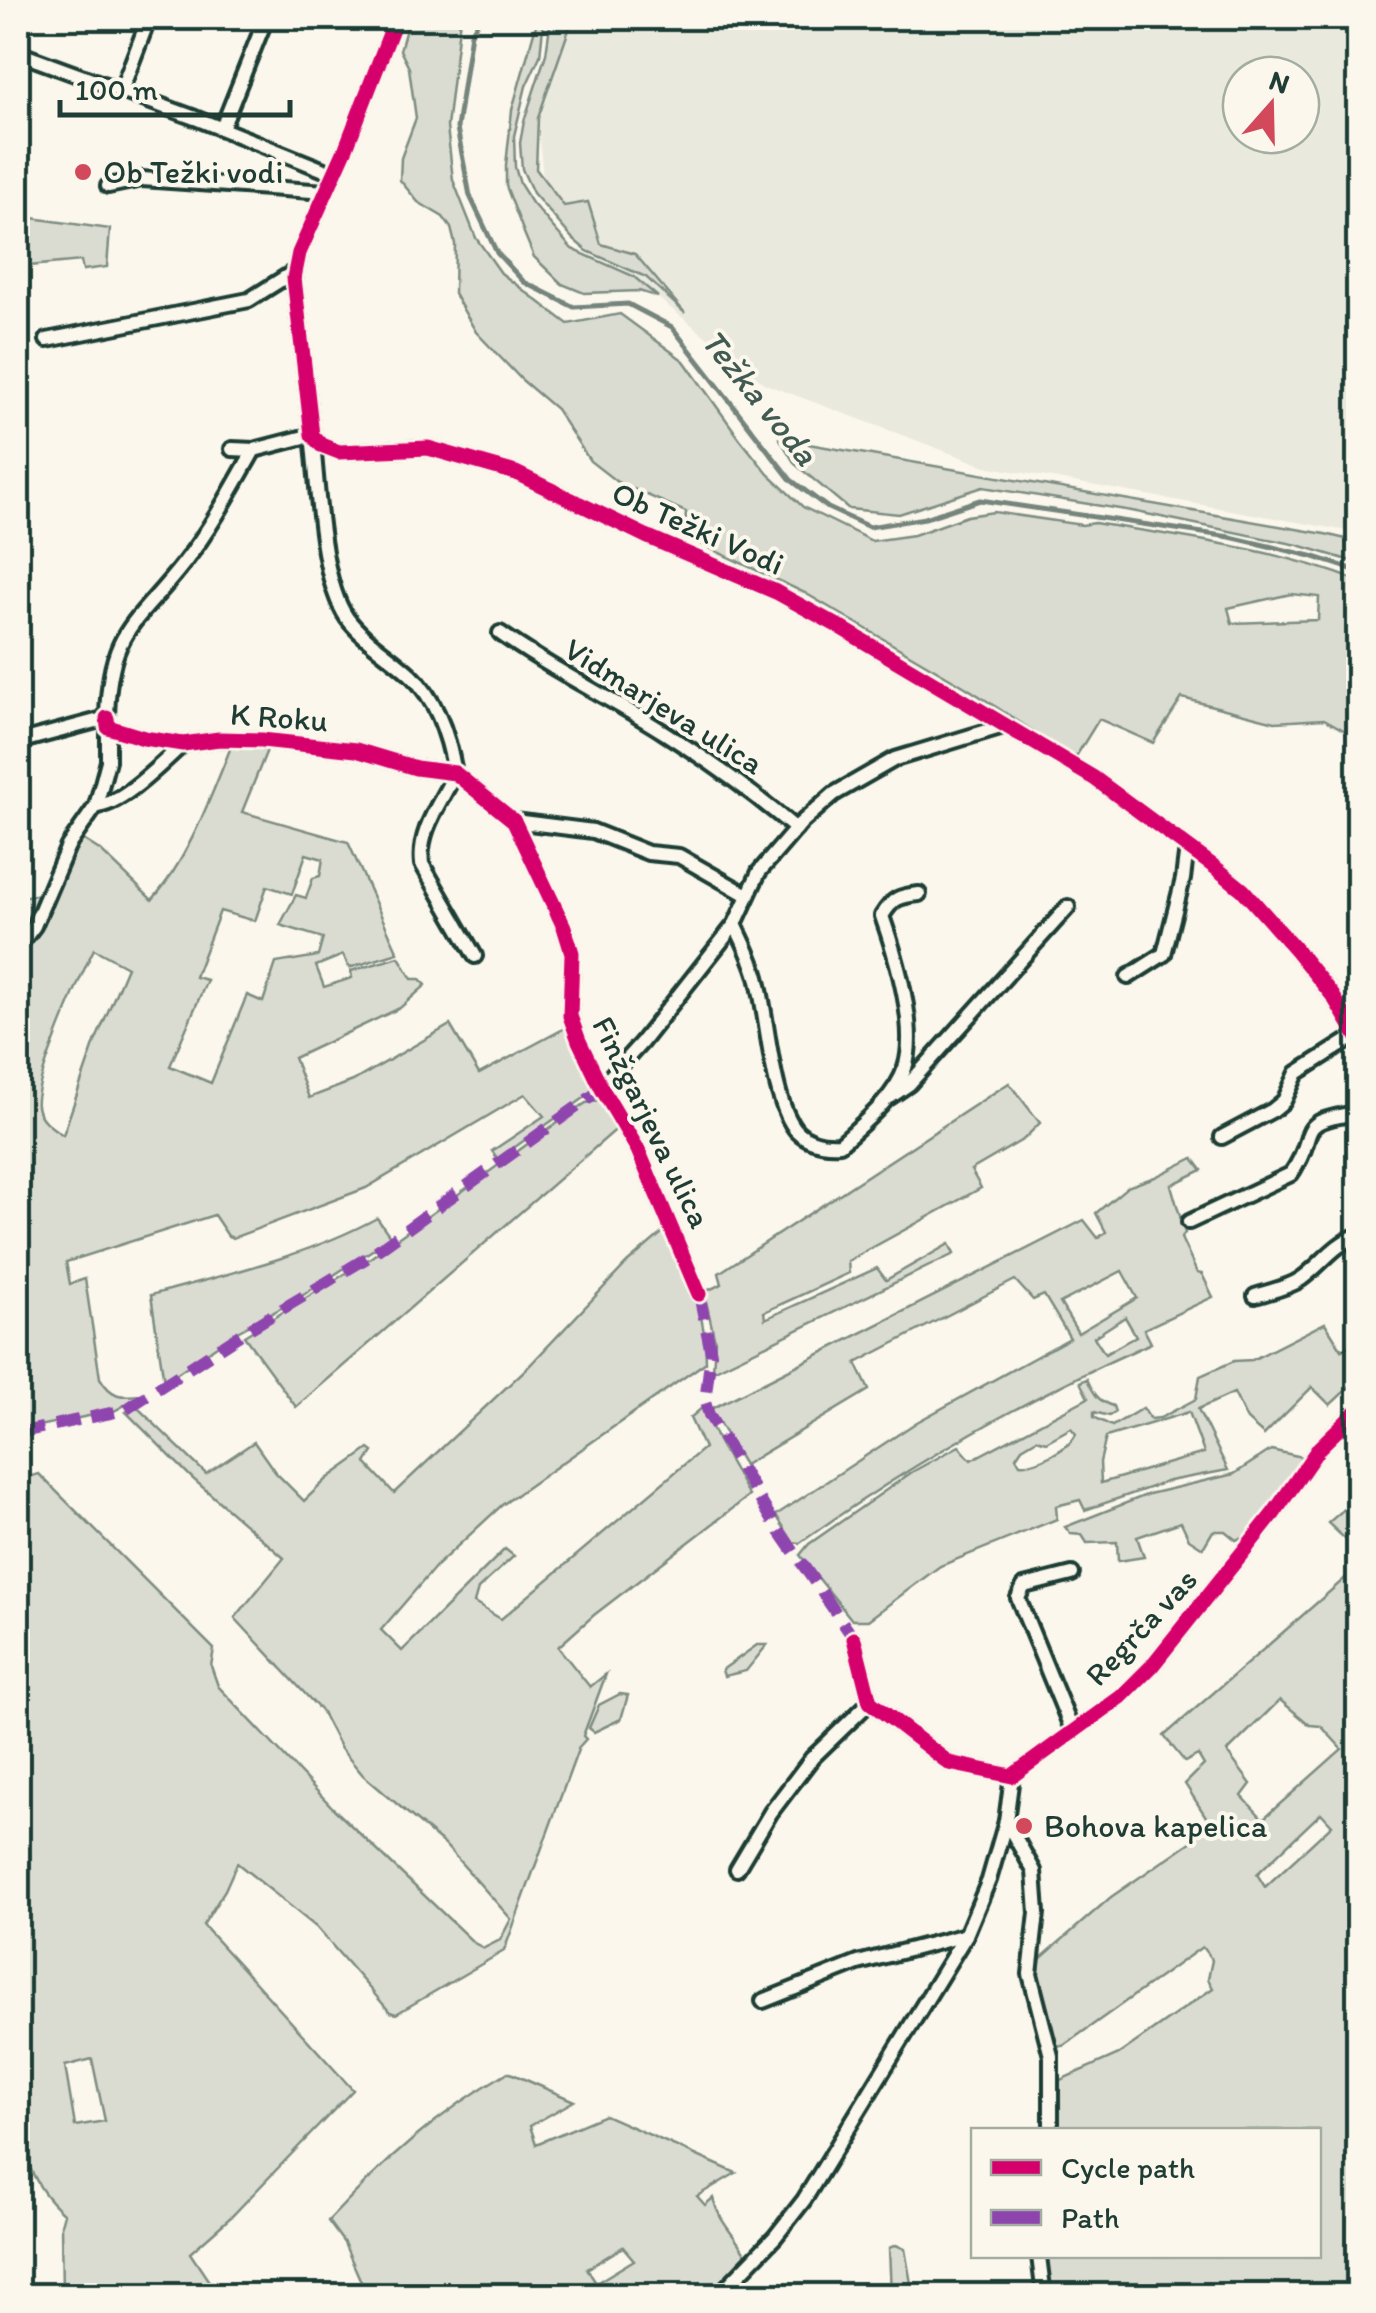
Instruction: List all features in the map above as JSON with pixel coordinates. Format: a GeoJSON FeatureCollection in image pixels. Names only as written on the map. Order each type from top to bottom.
{"type":"FeatureCollection","features":[{"type":"Feature","properties":{"kind":"street"},"geometry":{"type":"LineString","coordinates":[[18,31],[24,18]]}},
{"type":"Feature","properties":{"kind":"street"},"geometry":{"type":"LineString","coordinates":[[121,91],[149,18]]}},
{"type":"Feature","properties":{"kind":"street"},"geometry":{"type":"LineString","coordinates":[[222,128],[266,18]]}},
{"type":"Feature","properties":{"kind":"street"},"geometry":{"type":"LineString","coordinates":[[396,18],[299,253],[295,272],[325,548],[338,598],[348,618],[413,678],[432,701],[444,729],[455,773],[424,833],[420,848],[422,864],[475,956]]}},
{"type":"Feature","properties":{"kind":"street"},"geometry":{"type":"LineString","coordinates":[[18,53],[334,174]]}},
{"type":"Feature","properties":{"kind":"street"},"geometry":{"type":"LineString","coordinates":[[108,186],[142,180],[326,192]]}},
{"type":"Feature","properties":{"kind":"street"},"geometry":{"type":"LineString","coordinates":[[48,340],[250,300],[295,272]]}},
{"type":"Feature","properties":{"kind":"street"},"geometry":{"type":"LineString","coordinates":[[232,449],[254,450],[312,435]]}},
{"type":"Feature","properties":{"kind":"street","name":"Ob Težki Vodi"},"geometry":{"type":"LineString","coordinates":[[312,435],[320,444],[339,452],[428,448],[516,473],[646,536],[776,592],[1094,778],[1230,879],[1333,996],[1358,1036]]}},
{"type":"Feature","properties":{"kind":"street"},"geometry":{"type":"LineString","coordinates":[[18,947],[34,926],[68,846],[96,806],[108,761],[110,672],[130,624],[183,564],[254,450]]}},
{"type":"Feature","properties":{"kind":"street","name":"Vidmarjeva ulica"},"geometry":{"type":"LineString","coordinates":[[500,633],[664,732],[760,798],[796,830]]}},
{"type":"Feature","properties":{"kind":"street","name":"K Roku"},"geometry":{"type":"LineString","coordinates":[[18,742],[107,722],[183,744],[219,739],[281,742],[356,750],[426,771],[455,773]]}},
{"type":"Feature","properties":{"kind":"street"},"geometry":{"type":"LineString","coordinates":[[601,1087],[735,924],[759,872],[834,794],[896,760],[1007,726]]}},
{"type":"Feature","properties":{"kind":"street"},"geometry":{"type":"LineString","coordinates":[[96,806],[105,806],[118,798],[183,744]]}},
{"type":"Feature","properties":{"kind":"street","name":"Finžgarjeva ulica"},"geometry":{"type":"LineString","coordinates":[[455,773],[514,821],[572,953],[570,1016],[601,1087],[638,1150],[699,1294]]}},
{"type":"Feature","properties":{"kind":"street"},"geometry":{"type":"LineString","coordinates":[[514,821],[593,831],[648,853],[678,856],[747,895]]}},
{"type":"Feature","properties":{"kind":"street"},"geometry":{"type":"LineString","coordinates":[[1128,977],[1164,954],[1187,847]]}},
{"type":"Feature","properties":{"kind":"street"},"geometry":{"type":"LineString","coordinates":[[884,1101],[904,1069],[908,1043],[904,1000],[882,916],[898,896],[919,894]]}},
{"type":"Feature","properties":{"kind":"street"},"geometry":{"type":"LineString","coordinates":[[735,924],[758,978],[778,1086],[795,1129],[807,1139],[840,1144],[884,1101],[909,1084],[1068,908]]}},
{"type":"Feature","properties":{"kind":"street"},"geometry":{"type":"LineString","coordinates":[[1222,1137],[1273,1110],[1284,1101],[1297,1073],[1358,1036]]}},
{"type":"Feature","properties":{"kind":"street"},"geometry":{"type":"LineString","coordinates":[[1190,1222],[1291,1174],[1309,1128],[1330,1117],[1358,1113]]}},
{"type":"Feature","properties":{"kind":"street"},"geometry":{"type":"LineString","coordinates":[[1255,1296],[1296,1282],[1328,1252],[1358,1235]]}},
{"type":"Feature","properties":{"kind":"street","name":"Regrča vas"},"geometry":{"type":"LineString","coordinates":[[1012,1776],[1120,1696],[1151,1667],[1274,1513],[1318,1448],[1358,1410]]}},
{"type":"Feature","properties":{"kind":"street","name":"Regrča vas"},"geometry":{"type":"LineString","coordinates":[[1072,1574],[1024,1586],[1018,1598],[1073,1732]]}},
{"type":"Feature","properties":{"kind":"street"},"geometry":{"type":"LineString","coordinates":[[718,2296],[775,2237],[804,2200],[966,1935],[989,1880],[1006,1820],[1012,1776],[949,1763],[870,1702],[854,1639]]}},
{"type":"Feature","properties":{"kind":"street"},"geometry":{"type":"LineString","coordinates":[[737,1869],[771,1812],[812,1758],[870,1702]]}},
{"type":"Feature","properties":{"kind":"street"},"geometry":{"type":"LineString","coordinates":[[1006,1820],[1034,1871],[1037,1914],[1030,1974],[1051,2056],[1051,2128]]}},
{"type":"Feature","properties":{"kind":"street"},"geometry":{"type":"LineString","coordinates":[[764,2001],[858,1963],[966,1935]]}},
{"type":"Feature","properties":{"kind":"street"},"geometry":{"type":"LineString","coordinates":[[1039,2258],[1044,2296]]}},
{"type":"Feature","properties":{"kind":"shaded area"},"geometry":{"type":"Polygon","coordinates":[[[409,18],[460,18],[447,127],[453,180],[476,238],[501,273],[568,324],[620,314],[684,361],[768,474],[803,507],[872,541],[914,535],[967,516],[994,512],[1082,525],[1095,523],[1229,545],[1294,560],[1358,581],[1358,738],[1324,719],[1275,722],[1182,698],[1153,743],[1099,719],[1075,758],[967,688],[805,593],[677,533],[685,527],[686,512],[617,482],[590,461],[556,409],[476,332],[454,294],[455,244],[451,228],[443,217],[418,202],[400,180],[401,158],[416,118],[409,68],[400,50],[409,18]],[[1291,594],[1228,608],[1232,623],[1318,620],[1319,597],[1291,594]]]}},
{"type":"Feature","properties":{"kind":"shaded area"},"geometry":{"type":"Polygon","coordinates":[[[538,18],[544,18],[540,56],[526,86],[514,136],[520,184],[572,249],[633,276],[658,297],[639,291],[584,293],[562,284],[534,257],[506,186],[506,165],[512,110],[538,18]]]}},
{"type":"Feature","properties":{"kind":"shaded area"},"geometry":{"type":"Polygon","coordinates":[[[551,18],[573,18],[538,118],[536,169],[564,206],[588,202],[601,244],[635,254],[685,313],[646,277],[587,251],[573,239],[533,193],[522,169],[520,143],[524,121],[546,54],[551,18]]]}},
{"type":"Feature","properties":{"kind":"shaded area"},"geometry":{"type":"Polygon","coordinates":[[[563,18],[1358,18],[1358,533],[985,466],[765,384],[622,269],[544,189],[537,111],[563,18]]]}},
{"type":"Feature","properties":{"kind":"shaded area"},"geometry":{"type":"Polygon","coordinates":[[[18,216],[110,229],[107,267],[83,270],[81,261],[19,267],[18,289],[18,216]]]}},
{"type":"Feature","properties":{"kind":"shaded area"},"geometry":{"type":"Polygon","coordinates":[[[780,439],[1325,534],[1358,542],[1358,563],[1298,545],[1132,511],[983,487],[899,514],[849,509],[795,464],[780,439]]]}},
{"type":"Feature","properties":{"kind":"shaded area"},"geometry":{"type":"Polygon","coordinates":[[[233,742],[269,745],[242,812],[348,842],[398,953],[349,968],[343,955],[316,966],[324,987],[352,978],[351,971],[399,957],[412,979],[420,979],[426,985],[400,1008],[294,1058],[309,1098],[353,1081],[450,1025],[479,1074],[571,1025],[595,1084],[594,1091],[498,1159],[492,1151],[544,1116],[525,1094],[366,1188],[233,1238],[214,1215],[66,1262],[70,1284],[85,1279],[100,1378],[118,1395],[143,1395],[114,1411],[18,1430],[18,955],[46,915],[79,837],[101,851],[152,900],[188,845],[233,742]],[[306,854],[292,894],[267,886],[255,921],[220,911],[195,977],[207,980],[170,1066],[211,1083],[247,995],[263,1002],[276,963],[318,956],[323,938],[280,925],[296,895],[306,898],[313,878],[320,876],[323,859],[306,854]],[[94,949],[59,1028],[38,1094],[40,1115],[63,1135],[95,1042],[127,967],[94,949]]]}},
{"type":"Feature","properties":{"kind":"shaded area"},"geometry":{"type":"Polygon","coordinates":[[[43,894],[37,911],[18,939],[18,897],[43,894]]]}},
{"type":"Feature","properties":{"kind":"shaded area"},"geometry":{"type":"Polygon","coordinates":[[[1009,1083],[1040,1123],[1024,1139],[971,1170],[981,1188],[848,1261],[849,1273],[764,1312],[765,1319],[877,1268],[886,1280],[949,1244],[954,1254],[713,1371],[715,1341],[704,1292],[722,1284],[719,1273],[1009,1083]]]}},
{"type":"Feature","properties":{"kind":"shaded area"},"geometry":{"type":"Polygon","coordinates":[[[599,1101],[620,1126],[296,1407],[244,1336],[366,1261],[569,1114],[586,1103],[599,1101]]]}},
{"type":"Feature","properties":{"kind":"shaded area"},"geometry":{"type":"Polygon","coordinates":[[[1193,1158],[1202,1170],[1171,1185],[1185,1233],[1181,1238],[1213,1297],[1144,1329],[1151,1343],[970,1434],[800,1543],[793,1542],[776,1515],[917,1422],[1070,1338],[1044,1295],[1033,1300],[1015,1280],[856,1363],[869,1390],[744,1465],[711,1409],[1084,1220],[1098,1238],[1106,1232],[1096,1213],[1127,1187],[1193,1158]],[[1122,1271],[1060,1303],[1078,1333],[1137,1298],[1122,1271]],[[1125,1317],[1094,1337],[1105,1354],[1136,1336],[1125,1317]]]}},
{"type":"Feature","properties":{"kind":"shaded area"},"geometry":{"type":"Polygon","coordinates":[[[377,1218],[390,1236],[380,1245],[164,1382],[151,1295],[295,1254],[377,1218]]]}},
{"type":"Feature","properties":{"kind":"shaded area"},"geometry":{"type":"Polygon","coordinates":[[[670,1226],[699,1309],[706,1362],[502,1505],[437,1565],[381,1630],[402,1651],[505,1549],[514,1556],[478,1589],[474,1603],[501,1619],[704,1448],[690,1418],[703,1407],[749,1496],[558,1647],[590,1687],[606,1674],[583,1736],[586,1739],[579,1747],[504,1951],[396,2014],[390,2012],[316,1927],[237,1863],[203,1925],[353,2090],[232,2216],[190,2253],[218,2295],[62,2295],[64,2214],[42,2189],[18,2144],[18,1480],[39,1474],[214,1649],[211,1666],[218,1686],[335,1810],[474,1943],[484,1948],[500,1940],[511,1919],[445,1845],[363,1775],[341,1749],[321,1711],[235,1618],[284,1558],[192,1478],[126,1412],[136,1406],[206,1474],[254,1442],[275,1472],[304,1501],[369,1449],[373,1452],[366,1463],[394,1493],[529,1366],[627,1263],[670,1226]],[[92,2059],[65,2066],[75,2126],[105,2121],[92,2059]]]}},
{"type":"Feature","properties":{"kind":"shaded area"},"geometry":{"type":"Polygon","coordinates":[[[1325,1323],[1342,1350],[1358,1341],[1358,1379],[1330,1405],[1312,1387],[1264,1435],[1247,1420],[1234,1393],[1198,1409],[1228,1470],[1169,1481],[1085,1510],[1080,1500],[1056,1506],[1057,1519],[940,1566],[868,1620],[852,1620],[800,1555],[809,1544],[912,1472],[959,1446],[971,1460],[1088,1398],[1080,1382],[1087,1379],[1097,1396],[1113,1406],[1115,1412],[1109,1416],[1094,1412],[1094,1417],[1112,1426],[1143,1408],[1150,1419],[1160,1418],[1196,1399],[1200,1376],[1234,1361],[1252,1360],[1325,1323]],[[1189,1412],[1106,1437],[1100,1462],[1101,1483],[1204,1453],[1189,1412]],[[1071,1428],[1046,1442],[1037,1439],[1022,1448],[1016,1457],[1020,1464],[1060,1450],[1076,1434],[1071,1428]]]}},
{"type":"Feature","properties":{"kind":"shaded area"},"geometry":{"type":"Polygon","coordinates":[[[1271,1450],[1302,1457],[1299,1468],[1250,1534],[1236,1540],[1225,1531],[1213,1531],[1203,1548],[1189,1539],[1181,1522],[1137,1537],[1144,1557],[1118,1561],[1117,1542],[1087,1543],[1082,1535],[1071,1534],[1065,1527],[1149,1494],[1234,1474],[1271,1450]]]}},
{"type":"Feature","properties":{"kind":"shaded area"},"geometry":{"type":"Polygon","coordinates":[[[1358,1497],[1358,1551],[1328,1523],[1358,1497]]]}},
{"type":"Feature","properties":{"kind":"shaded area"},"geometry":{"type":"Polygon","coordinates":[[[1358,1567],[1358,2295],[1050,2295],[1046,2258],[1321,2258],[1321,2128],[1057,2128],[1060,2080],[1119,2054],[1213,1988],[1208,1979],[1212,1960],[1202,1947],[1063,2046],[1056,2045],[1040,1992],[1039,1960],[1111,1897],[1198,1837],[1208,1820],[1185,1784],[1204,1765],[1198,1755],[1185,1762],[1164,1736],[1358,1567]],[[1280,1700],[1227,1752],[1251,1784],[1242,1796],[1263,1819],[1342,1749],[1321,1726],[1310,1725],[1280,1700]],[[1321,1813],[1257,1874],[1265,1887],[1332,1825],[1321,1813]]]}},
{"type":"Feature","properties":{"kind":"shaded area"},"geometry":{"type":"Polygon","coordinates":[[[757,1645],[767,1645],[746,1671],[724,1676],[722,1670],[757,1645]]]}},
{"type":"Feature","properties":{"kind":"shaded area"},"geometry":{"type":"Polygon","coordinates":[[[620,1694],[628,1695],[621,1719],[594,1732],[589,1728],[599,1705],[620,1694]]]}},
{"type":"Feature","properties":{"kind":"shaded area"},"geometry":{"type":"Polygon","coordinates":[[[508,2072],[574,2101],[530,2126],[536,2144],[605,2115],[736,2173],[697,2196],[705,2205],[713,2198],[746,2255],[707,2295],[367,2295],[344,2243],[328,2221],[412,2140],[508,2072]],[[623,2247],[587,2269],[596,2283],[634,2260],[623,2247]]]}},
{"type":"Feature","properties":{"kind":"shaded area"},"geometry":{"type":"Polygon","coordinates":[[[896,2245],[905,2249],[913,2295],[891,2295],[889,2248],[896,2245]]]}},
{"type":"Feature","properties":{"kind":"waterway","name":"Težka voda"},"geometry":{"type":"LineString","coordinates":[[480,18],[471,33],[457,128],[470,196],[497,253],[524,282],[574,307],[628,304],[672,327],[791,480],[828,508],[869,527],[925,518],[980,500],[1230,537],[1358,571]]}},
{"type":"Feature","properties":{"kind":"marked path"},"geometry":{"type":"LineString","coordinates":[[18,1433],[125,1410],[365,1259],[602,1089]]}},
{"type":"Feature","properties":{"kind":"marked path"},"geometry":{"type":"LineString","coordinates":[[699,1294],[711,1353],[705,1402],[709,1415],[774,1523],[854,1639]]}},
{"type":"Feature","properties":{"kind":"cycle path"},"geometry":{"type":"LineString","coordinates":[[396,18],[346,148],[299,253],[294,278],[312,435],[321,445],[339,452],[428,448],[516,473],[646,536],[776,592],[838,626],[1094,778],[1216,868],[1243,890],[1296,950],[1333,996],[1358,1038]]}},
{"type":"Feature","properties":{"kind":"cycle path"},"geometry":{"type":"LineString","coordinates":[[107,718],[108,727],[144,738],[183,744],[219,739],[262,740],[356,750],[416,768],[455,773],[514,821],[564,927],[572,953],[570,1016],[579,1041],[638,1150],[699,1294]]}},
{"type":"Feature","properties":{"kind":"cycle path"},"geometry":{"type":"LineString","coordinates":[[854,1639],[870,1702],[949,1763],[1012,1776],[1121,1697],[1151,1667],[1274,1513],[1319,1448],[1358,1410]]}},
{"type":"Feature","properties":{"kind":"place","name":"Ob Težki vodi"},"geometry":{"type":"Point","coordinates":[83,172]}},
{"type":"Feature","properties":{"kind":"place","name":"Bohova kapelica"},"geometry":{"type":"Point","coordinates":[1024,1826]}}]}
